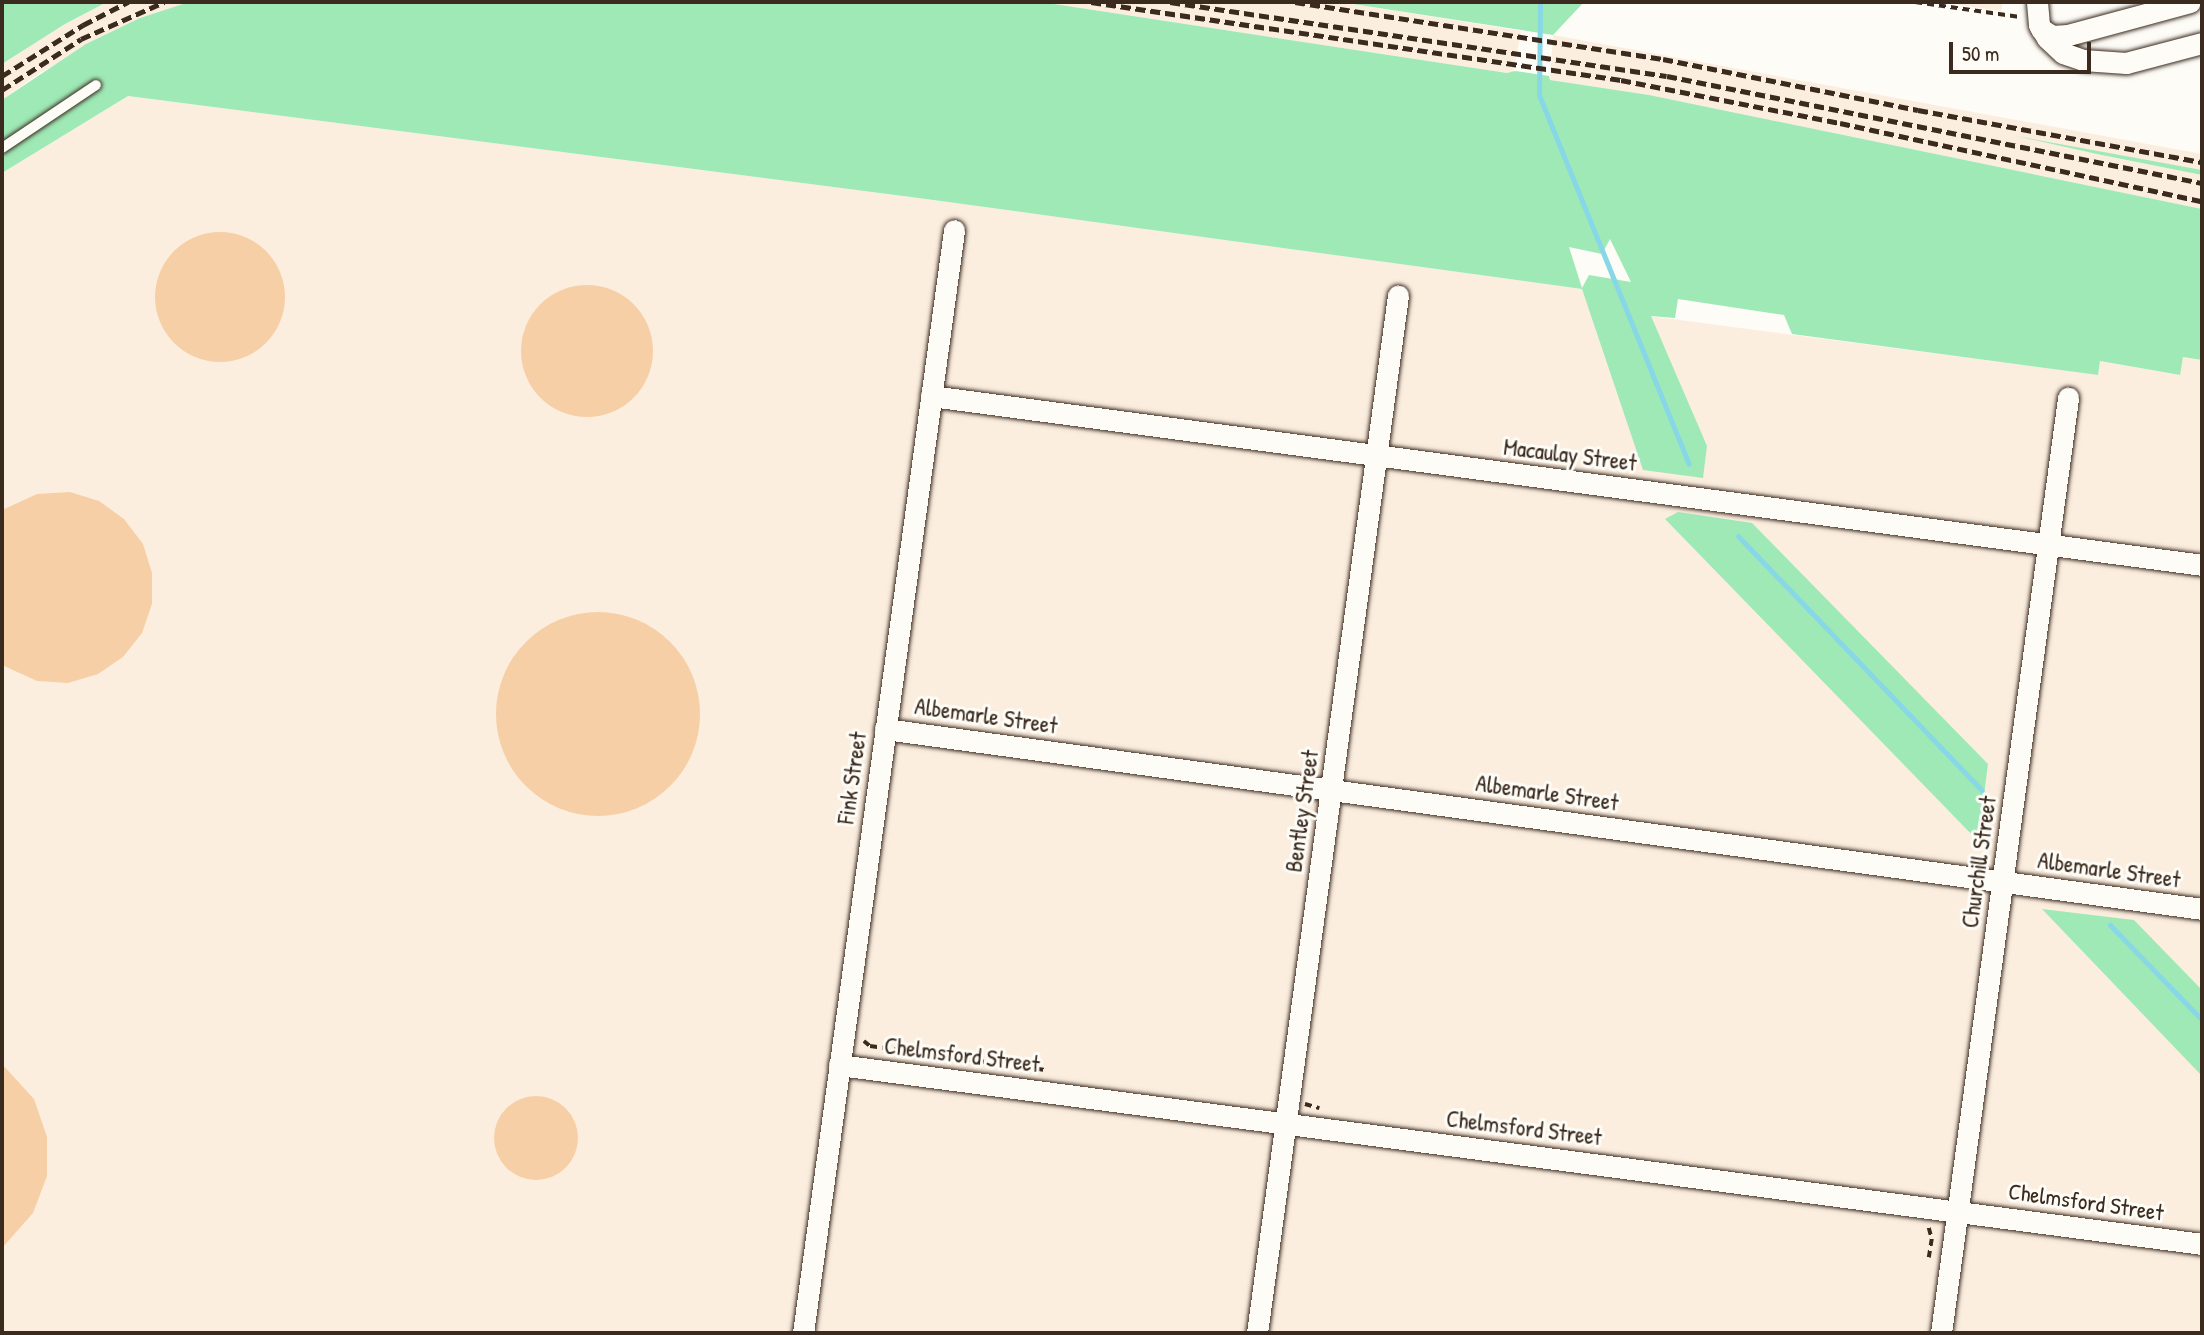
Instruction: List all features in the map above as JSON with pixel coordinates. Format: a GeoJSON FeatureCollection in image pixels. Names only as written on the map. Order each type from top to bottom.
{"type":"FeatureCollection","features":[{"type":"Feature","properties":{"kind":"street"},"geometry":{"type":"LineString","coordinates":[[2038,17],[2052,36],[2068,35],[2190,2]]}},
{"type":"Feature","properties":{"kind":"street"},"geometry":{"type":"LineString","coordinates":[[2038,17],[2063,53],[2108,63],[2132,62],[2202,43]]}},
{"type":"Feature","properties":{"kind":"street","name":"Fink Street"},"geometry":{"type":"LineString","coordinates":[[803,1333],[847,1066],[885,729],[954,230]]}},
{"type":"Feature","properties":{"kind":"street","name":"Bentley Street"},"geometry":{"type":"LineString","coordinates":[[1257,1333],[1398,296]]}},
{"type":"Feature","properties":{"kind":"street","name":"Macaulay Street"},"geometry":{"type":"LineString","coordinates":[[931,396],[2202,565]]}},
{"type":"Feature","properties":{"kind":"street","name":"Churchill Street"},"geometry":{"type":"LineString","coordinates":[[1941,1333],[2068,398]]}},
{"type":"Feature","properties":{"kind":"street","name":"Albemarle Street"},"geometry":{"type":"LineString","coordinates":[[885,729],[2202,909]]}},
{"type":"Feature","properties":{"kind":"street","name":"Chelmsford Street"},"geometry":{"type":"LineString","coordinates":[[847,1066],[2202,1244]]}},
{"type":"Feature","properties":{"kind":"lane"},"geometry":{"type":"LineString","coordinates":[[2,148],[96,85]]}},
{"type":"Feature","properties":{"kind":"path"},"geometry":{"type":"LineString","coordinates":[[1915,2],[2038,17]]}},
{"type":"Feature","properties":{"kind":"path"},"geometry":{"type":"LineString","coordinates":[[847,1066],[861,1036],[870,1046],[1050,1071]]}},
{"type":"Feature","properties":{"kind":"path"},"geometry":{"type":"LineString","coordinates":[[1308,1096],[1320,1106]]}},
{"type":"Feature","properties":{"kind":"path"},"geometry":{"type":"LineString","coordinates":[[1925,1225],[1931,1233],[1928,1264]]}},
{"type":"Feature","properties":{"kind":"shaded area"},"geometry":{"type":"Polygon","coordinates":[[[107,2],[189,2],[140,18],[38,74],[2,100],[2,64],[65,24],[107,2]]]}},
{"type":"Feature","properties":{"kind":"shaded area"},"geometry":{"type":"Polygon","coordinates":[[[1041,2],[1340,2],[1521,31],[1513,74],[1041,2]]]}},
{"type":"Feature","properties":{"kind":"shaded area"},"geometry":{"type":"Polygon","coordinates":[[[1939,2],[2003,2],[2001,11],[1939,2]]]}},
{"type":"Feature","properties":{"kind":"shaded area"},"geometry":{"type":"Polygon","coordinates":[[[1553,35],[2202,154],[2202,170],[2075,148],[2202,175],[2202,209],[1649,95],[1550,80],[1553,35]]]}},
{"type":"Feature","properties":{"kind":"shaded area"},"geometry":{"type":"Polygon","coordinates":[[[128,96],[926,199],[1582,289],[1589,308],[2098,375],[2100,361],[2179,375],[2183,357],[2202,360],[2202,1333],[2,1333],[2,173],[128,96]]]}},
{"type":"Feature","properties":{"kind":"green space"},"geometry":{"type":"Polygon","coordinates":[[[2,2],[107,2],[65,24],[2,64],[2,2]]]}},
{"type":"Feature","properties":{"kind":"green space"},"geometry":{"type":"Polygon","coordinates":[[[189,2],[1041,2],[1507,73],[1515,71],[1549,76],[1550,80],[1649,95],[2202,209],[2202,360],[2183,357],[2180,375],[2100,361],[2098,375],[1792,334],[1784,315],[1678,299],[1675,318],[1651,316],[1707,446],[1703,478],[1643,470],[1582,289],[926,199],[128,96],[2,173],[2,100],[86,44],[140,18],[189,2]],[[1610,239],[1602,254],[1569,247],[1582,288],[1589,275],[1631,282],[1610,239]]]}},
{"type":"Feature","properties":{"kind":"green space"},"geometry":{"type":"Polygon","coordinates":[[[1340,2],[1584,2],[1553,35],[1340,2]]]}},
{"type":"Feature","properties":{"kind":"green space"},"geometry":{"type":"Polygon","coordinates":[[[2016,136],[2202,170],[2202,175],[2097,154],[2016,136]]]}},
{"type":"Feature","properties":{"kind":"green space"},"geometry":{"type":"Polygon","coordinates":[[[1678,512],[1752,523],[1988,764],[1978,841],[1665,519],[1678,512]]]}},
{"type":"Feature","properties":{"kind":"green space"},"geometry":{"type":"Polygon","coordinates":[[[2042,909],[2134,920],[2202,990],[2202,1076],[2042,909]]]}},
{"type":"Feature","properties":{"kind":"building"},"geometry":{"type":"Polygon","coordinates":[[[220,232],[245,237],[266,251],[280,272],[285,297],[280,322],[266,343],[245,357],[220,362],[195,357],[174,343],[160,322],[155,297],[160,272],[174,251],[195,237],[220,232]]]}},
{"type":"Feature","properties":{"kind":"building"},"geometry":{"type":"Polygon","coordinates":[[[587,285],[612,290],[634,304],[648,326],[653,351],[648,376],[634,398],[612,412],[587,417],[562,412],[540,398],[526,376],[521,351],[526,326],[540,304],[562,290],[587,285]]]}},
{"type":"Feature","properties":{"kind":"building"},"geometry":{"type":"Polygon","coordinates":[[[70,492],[99,501],[124,519],[143,544],[152,573],[152,604],[142,633],[123,657],[98,674],[68,683],[37,681],[2,665],[2,510],[37,494],[70,492]]]}},
{"type":"Feature","properties":{"kind":"building"},"geometry":{"type":"Polygon","coordinates":[[[598,612],[637,619],[670,642],[693,675],[700,714],[693,753],[670,786],[637,809],[598,816],[559,809],[526,786],[503,753],[496,714],[503,675],[526,642],[559,619],[598,612]]]}},
{"type":"Feature","properties":{"kind":"building"},"geometry":{"type":"Polygon","coordinates":[[[2,1064],[34,1099],[47,1137],[47,1176],[33,1213],[2,1248],[2,1064]]]}},
{"type":"Feature","properties":{"kind":"building"},"geometry":{"type":"Polygon","coordinates":[[[528,1096],[544,1096],[560,1103],[571,1114],[578,1130],[575,1154],[566,1168],[544,1180],[528,1180],[512,1173],[501,1162],[494,1146],[494,1130],[501,1114],[512,1103],[528,1096]]]}},
{"type":"Feature","properties":{"kind":"waterway"},"geometry":{"type":"LineString","coordinates":[[1540,2],[1539,95],[1689,464]]}},
{"type":"Feature","properties":{"kind":"waterway"},"geometry":{"type":"LineString","coordinates":[[1738,536],[1982,790]]}},
{"type":"Feature","properties":{"kind":"waterway"},"geometry":{"type":"LineString","coordinates":[[2110,925],[2202,1020]]}},
{"type":"Feature","properties":{"kind":"railway"},"geometry":{"type":"LineString","coordinates":[[2,76],[83,25],[128,2]]}},
{"type":"Feature","properties":{"kind":"railway"},"geometry":{"type":"LineString","coordinates":[[2,90],[81,39],[164,2]]}},
{"type":"Feature","properties":{"kind":"railway"},"geometry":{"type":"LineString","coordinates":[[1091,2],[1621,80],[1840,123],[2202,201]]}},
{"type":"Feature","properties":{"kind":"railway"},"geometry":{"type":"LineString","coordinates":[[1170,2],[1667,76],[2202,183]]}},
{"type":"Feature","properties":{"kind":"railway"},"geometry":{"type":"LineString","coordinates":[[1295,2],[1663,59],[1918,110],[2202,162]]}}]}
